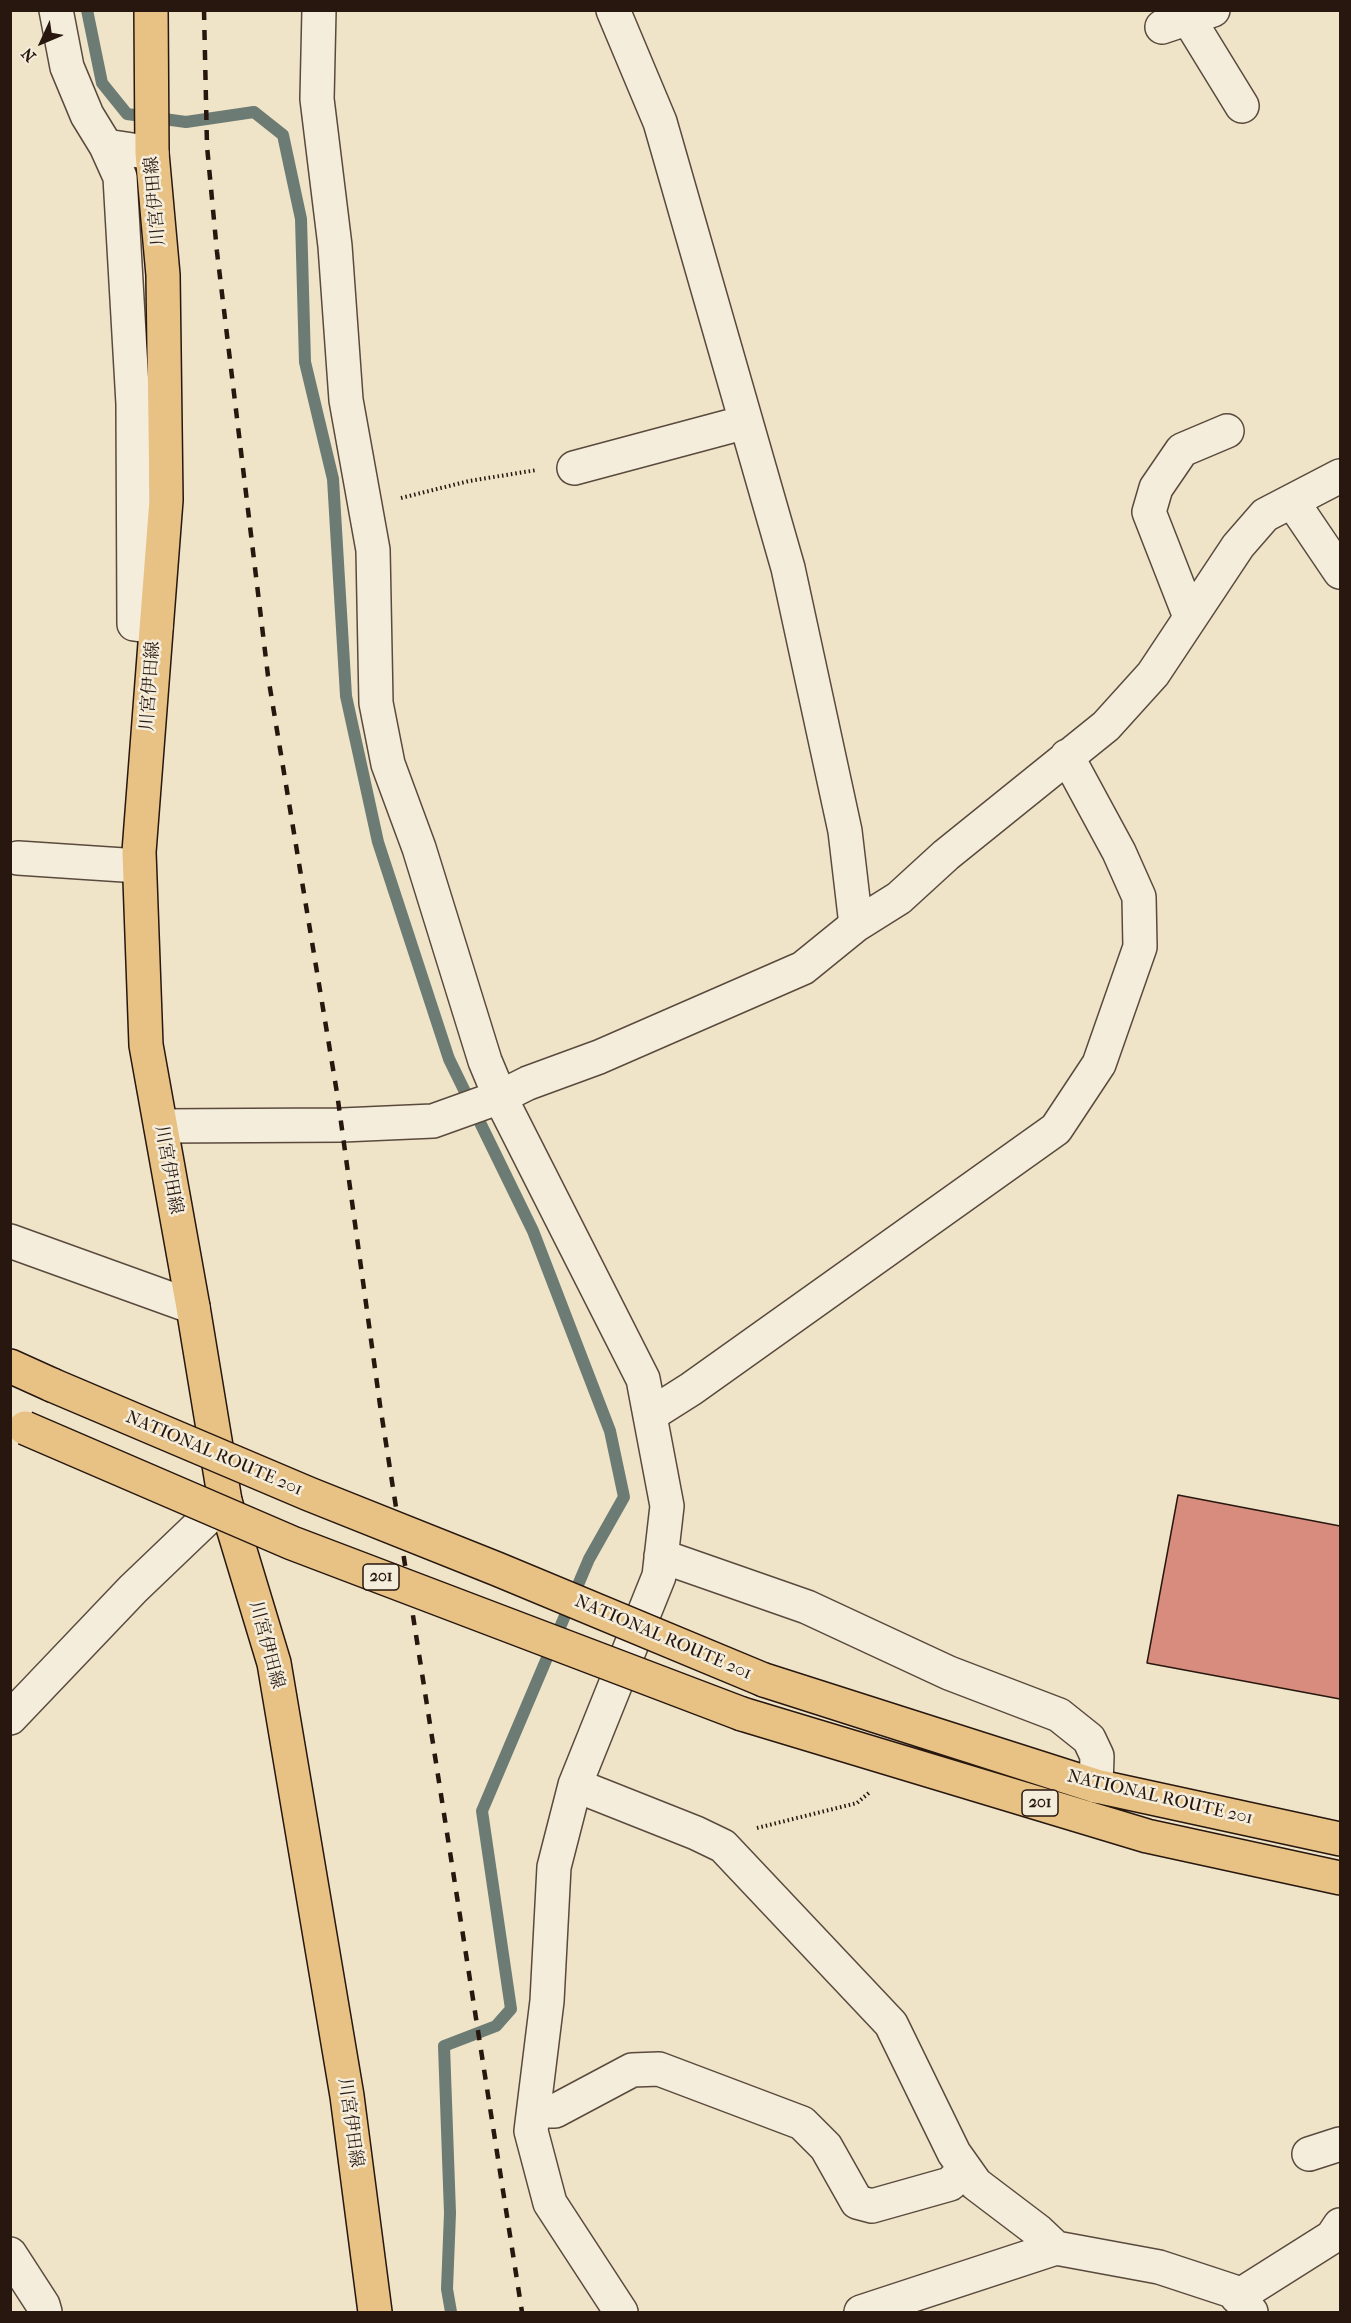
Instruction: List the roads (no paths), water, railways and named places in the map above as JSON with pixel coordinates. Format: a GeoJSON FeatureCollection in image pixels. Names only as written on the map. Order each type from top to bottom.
{"type":"FeatureCollection","features":[{"type":"Feature","properties":{"kind":"main road","name":"川宮伊田線"},"geometry":{"type":"LineString","coordinates":[[151,10],[152,153],[163,275],[166,500],[139,866],[146,1045],[225,1502],[274,1663],[347,2096],[375,2313]]}},
{"type":"Feature","properties":{"kind":"main road","name":"NATIONAL ROUTE 201"},"geometry":{"type":"LineString","coordinates":[[10,1366],[309,1494],[764,1680],[1096,1786],[1341,1839]]}},
{"type":"Feature","properties":{"kind":"main road","name":"NATIONAL ROUTE 201"},"geometry":{"type":"LineString","coordinates":[[18,1425],[292,1543],[742,1714],[1147,1836],[1341,1878]]}},
{"type":"Feature","properties":{"kind":"street"},"geometry":{"type":"LineString","coordinates":[[56,10],[67,67],[87,115],[106,146],[120,177],[133,404],[134,624],[156,627]]}},
{"type":"Feature","properties":{"kind":"street"},"geometry":{"type":"LineString","coordinates":[[319,10],[317,99],[335,246],[346,399],[373,550],[376,703],[388,764],[419,848],[486,1061],[500,1097],[643,1379],[667,1506],[659,1576],[575,1785],[554,1867],[547,2001],[531,2131],[550,2203],[621,2313]]}},
{"type":"Feature","properties":{"kind":"street"},"geometry":{"type":"LineString","coordinates":[[613,10],[660,122],[791,579],[845,831],[856,925]]}},
{"type":"Feature","properties":{"kind":"street"},"geometry":{"type":"LineString","coordinates":[[1188,18],[1242,106]]}},
{"type":"Feature","properties":{"kind":"street"},"geometry":{"type":"LineString","coordinates":[[106,146],[152,153]]}},
{"type":"Feature","properties":{"kind":"street"},"geometry":{"type":"LineString","coordinates":[[574,468],[746,422]]}},
{"type":"Feature","properties":{"kind":"street"},"geometry":{"type":"LineString","coordinates":[[1190,617],[1149,512],[1156,488],[1182,450],[1227,431]]}},
{"type":"Feature","properties":{"kind":"street"},"geometry":{"type":"LineString","coordinates":[[161,1126],[342,1125],[433,1121],[599,1057],[803,968],[856,925],[899,898],[946,855],[1106,726],[1153,674],[1238,546],[1266,515],[1341,476]]}},
{"type":"Feature","properties":{"kind":"street"},"geometry":{"type":"LineString","coordinates":[[1292,501],[1341,572]]}},
{"type":"Feature","properties":{"kind":"street"},"geometry":{"type":"LineString","coordinates":[[650,1415],[691,1389],[1056,1129],[1099,1064],[1140,947],[1139,897],[1119,852],[1066,756]]}},
{"type":"Feature","properties":{"kind":"street"},"geometry":{"type":"LineString","coordinates":[[18,858],[139,866]]}},
{"type":"Feature","properties":{"kind":"street"},"geometry":{"type":"LineString","coordinates":[[10,1241],[193,1307]]}},
{"type":"Feature","properties":{"kind":"street"},"geometry":{"type":"LineString","coordinates":[[10,1718],[132,1589],[225,1502]]}},
{"type":"Feature","properties":{"kind":"street"},"geometry":{"type":"LineString","coordinates":[[661,1556],[807,1607],[949,1673],[1059,1715],[1089,1739],[1097,1756],[1096,1786]]}},
{"type":"Feature","properties":{"kind":"street"},"geometry":{"type":"LineString","coordinates":[[575,1785],[723,1846],[891,2024],[954,2153],[976,2184],[1038,2231],[1056,2248]]}},
{"type":"Feature","properties":{"kind":"street"},"geometry":{"type":"LineString","coordinates":[[534,2111],[555,2111],[632,2070],[659,2069],[802,2123],[826,2147],[857,2202],[872,2206],[950,2184],[965,2169]]}},
{"type":"Feature","properties":{"kind":"street"},"geometry":{"type":"LineString","coordinates":[[1309,2154],[1341,2144]]}},
{"type":"Feature","properties":{"kind":"street"},"geometry":{"type":"LineString","coordinates":[[861,2313],[1056,2248],[1159,2267],[1232,2291],[1244,2305],[1332,2237],[1341,2225]]}},
{"type":"Feature","properties":{"kind":"street"},"geometry":{"type":"LineString","coordinates":[[10,2254],[43,2305],[45,2313]]}},
{"type":"Feature","properties":{"kind":"waterway"},"geometry":{"type":"LineString","coordinates":[[87,10],[102,83],[127,114],[186,122],[254,112],[283,135],[301,219],[305,362],[333,479],[346,696],[378,842],[449,1059],[533,1231],[610,1431],[624,1497],[589,1559],[482,1811],[511,2009],[496,2026],[444,2046],[450,2213],[447,2289],[451,2312]]}},
{"type":"Feature","properties":{"kind":"railway"},"geometry":{"type":"LineString","coordinates":[[204,10],[207,146],[217,252],[268,676],[337,1093],[380,1405],[522,2312]]}}]}
